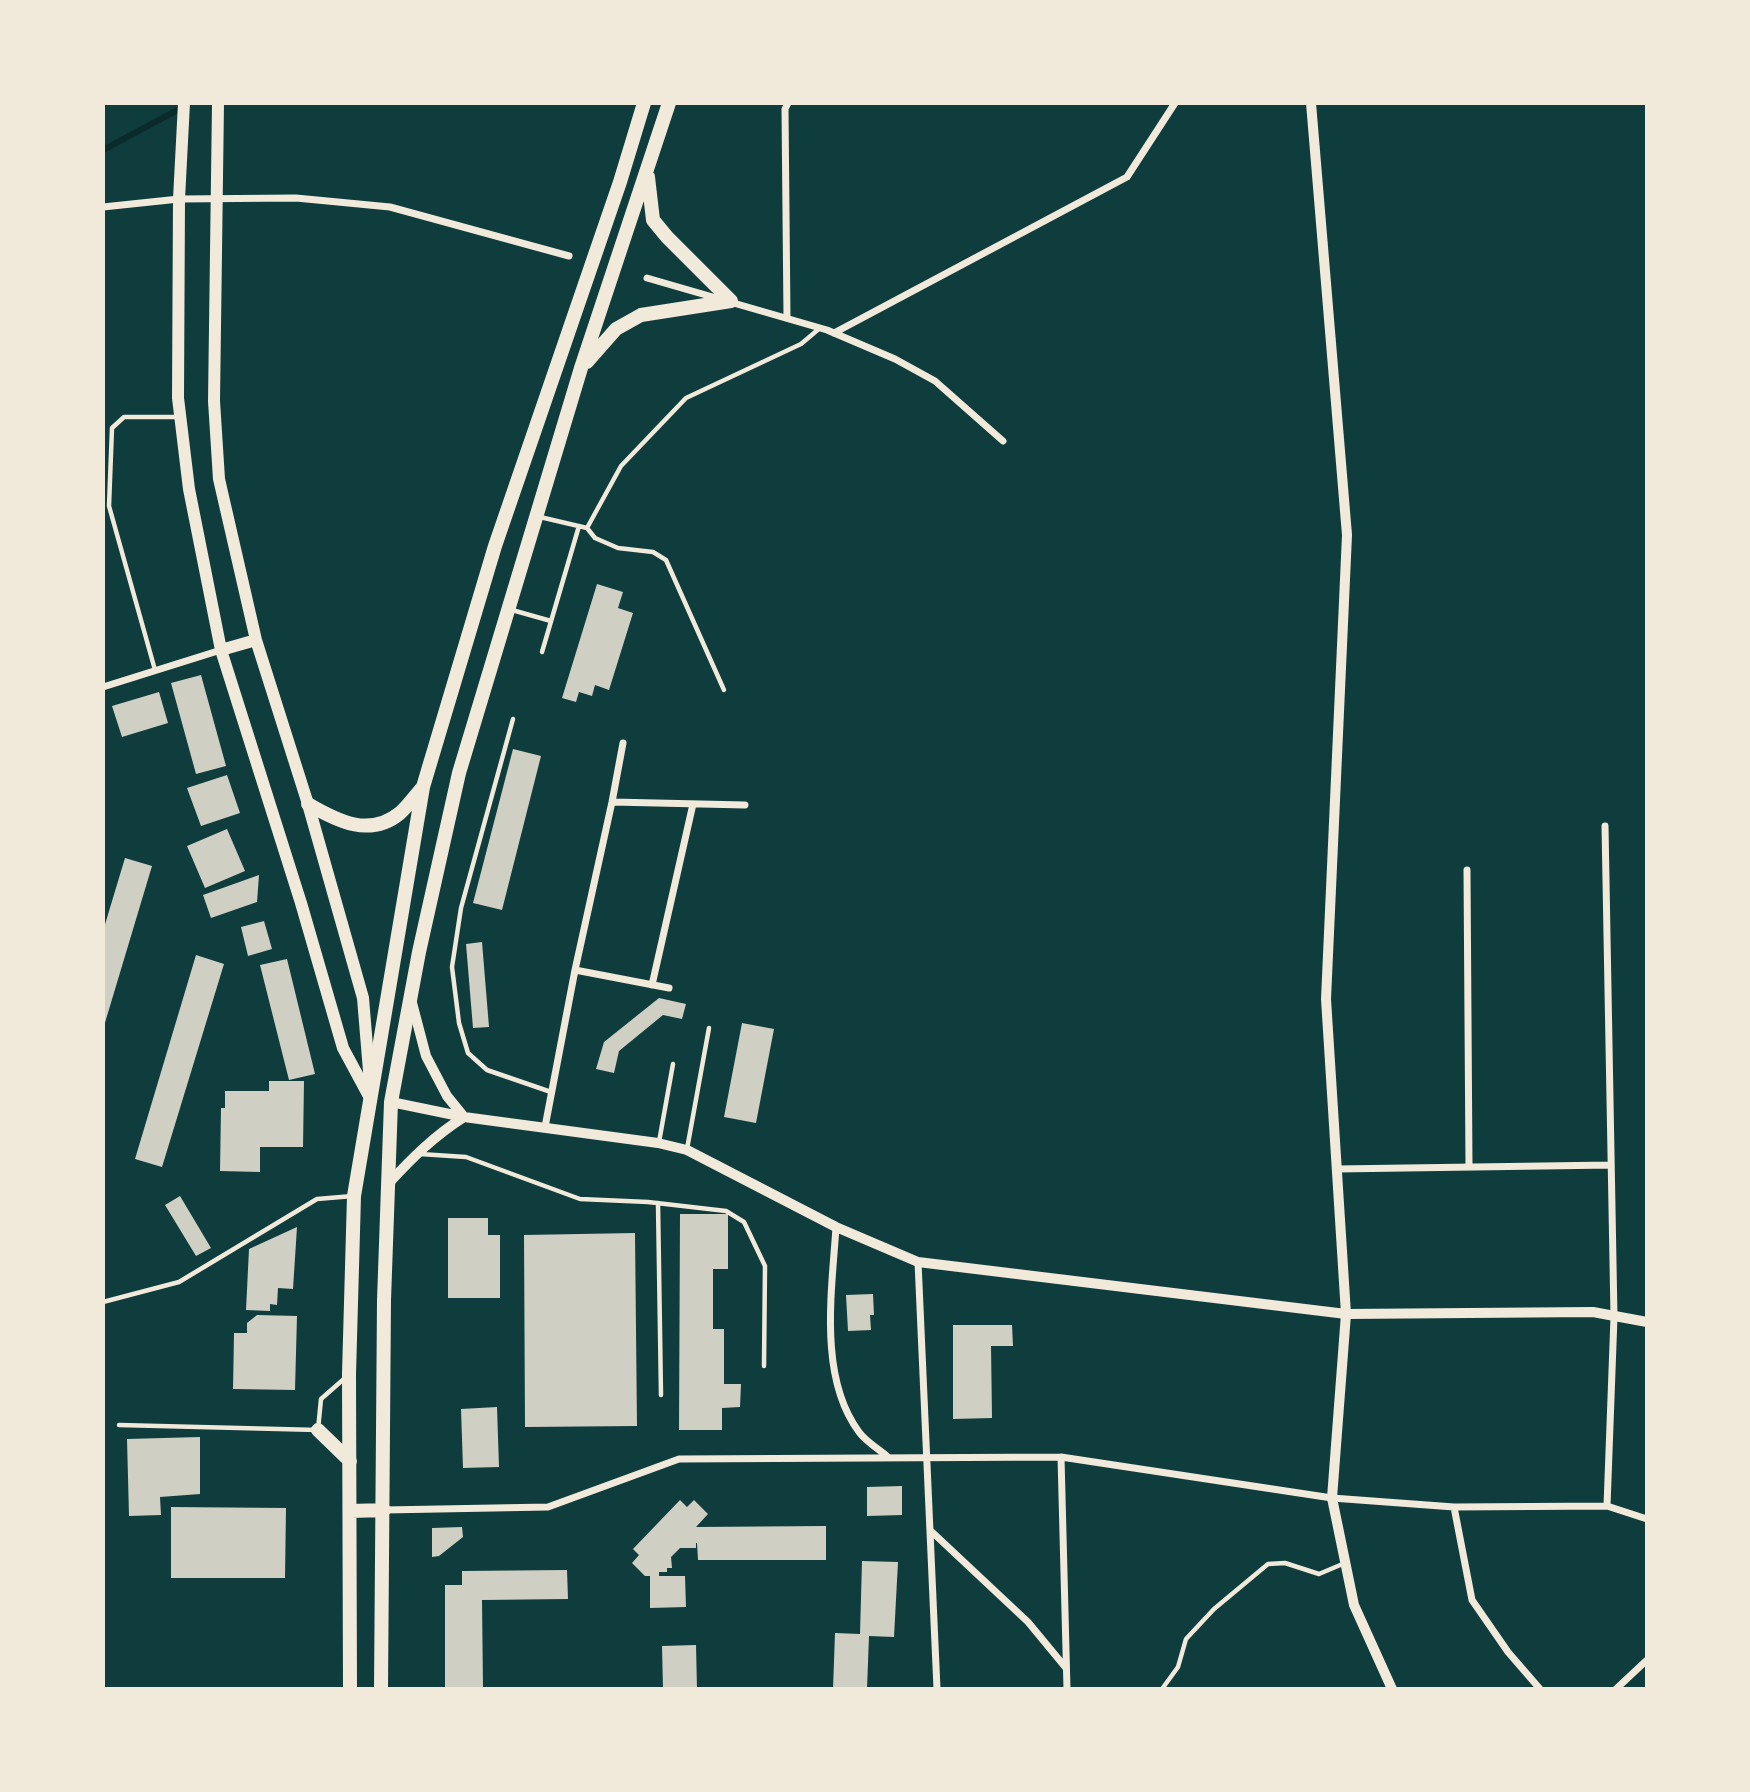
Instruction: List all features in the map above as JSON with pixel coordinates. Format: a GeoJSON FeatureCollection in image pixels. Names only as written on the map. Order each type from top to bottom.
{"type":"FeatureCollection","features":[{"type":"Feature","properties":{"kind":"highway"},"geometry":{"type":"LineString","coordinates":[[350,1689],[349,1374],[354,1196],[423,787],[495,546],[620,182],[644,103]]}},
{"type":"Feature","properties":{"kind":"highway"},"geometry":{"type":"LineString","coordinates":[[381,1689],[384,1300],[391,1102],[410,996],[459,773],[581,368],[669,103]]}},
{"type":"Feature","properties":{"kind":"highway"},"geometry":{"type":"LineString","coordinates":[[648,171],[653,220],[731,302]]}},
{"type":"Feature","properties":{"kind":"highway"},"geometry":{"type":"LineString","coordinates":[[581,368],[616,329],[641,315],[731,302]]}},
{"type":"Feature","properties":{"kind":"highway"},"geometry":{"type":"LineString","coordinates":[[308,804],[335,820],[360,827],[382,823],[399,814],[423,787]]}},
{"type":"Feature","properties":{"kind":"highway"},"geometry":{"type":"LineString","coordinates":[[371,1100],[391,1102]]}},
{"type":"Feature","properties":{"kind":"highway"},"geometry":{"type":"LineString","coordinates":[[318,1430],[350,1461]]}},
{"type":"Feature","properties":{"kind":"highway"},"geometry":{"type":"LineString","coordinates":[[351,1511],[384,1510]]}},
{"type":"Feature","properties":{"kind":"main road"},"geometry":{"type":"LineString","coordinates":[[184,103],[178,199],[178,398],[189,489],[221,650],[301,903],[342,1048],[371,1100]]}},
{"type":"Feature","properties":{"kind":"main road"},"geometry":{"type":"LineString","coordinates":[[218,103],[214,401],[219,479],[256,640],[308,804],[363,998],[371,1100]]}},
{"type":"Feature","properties":{"kind":"main road"},"geometry":{"type":"LineString","coordinates":[[221,650],[256,640]]}},
{"type":"Feature","properties":{"kind":"street"},"geometry":{"type":"LineString","coordinates":[[787,318],[785,109],[788,103]]}},
{"type":"Feature","properties":{"kind":"street"},"geometry":{"type":"LineString","coordinates":[[834,333],[1127,177],[1175,103]]}},
{"type":"Feature","properties":{"kind":"street"},"geometry":{"type":"LineString","coordinates":[[1311,103],[1347,534],[1326,999],[1346,1314],[1332,1498],[1354,1605],[1392,1689]]}},
{"type":"Feature","properties":{"kind":"street"},"geometry":{"type":"LineString","coordinates":[[103,207],[215,198],[296,198],[390,207],[569,256]]}},
{"type":"Feature","properties":{"kind":"street"},"geometry":{"type":"LineString","coordinates":[[647,278],[820,328],[895,359],[935,381],[1003,441]]}},
{"type":"Feature","properties":{"kind":"street"},"geometry":{"type":"LineString","coordinates":[[103,687],[221,650]]}},
{"type":"Feature","properties":{"kind":"street"},"geometry":{"type":"LineString","coordinates":[[545,1127],[623,743]]}},
{"type":"Feature","properties":{"kind":"street"},"geometry":{"type":"LineString","coordinates":[[612,802],[745,805]]}},
{"type":"Feature","properties":{"kind":"street"},"geometry":{"type":"LineString","coordinates":[[652,985],[693,804]]}},
{"type":"Feature","properties":{"kind":"street"},"geometry":{"type":"LineString","coordinates":[[1605,825],[1614,1317],[1607,1506]]}},
{"type":"Feature","properties":{"kind":"street"},"geometry":{"type":"LineString","coordinates":[[1467,870],[1469,1167]]}},
{"type":"Feature","properties":{"kind":"street"},"geometry":{"type":"LineString","coordinates":[[575,970],[669,988]]}},
{"type":"Feature","properties":{"kind":"street"},"geometry":{"type":"LineString","coordinates":[[410,996],[426,1056],[447,1096],[464,1117]]}},
{"type":"Feature","properties":{"kind":"street"},"geometry":{"type":"LineString","coordinates":[[391,1102],[464,1117],[658,1143],[687,1150],[836,1227],[918,1262],[1346,1314],[1593,1312],[1647,1322]]}},
{"type":"Feature","properties":{"kind":"street"},"geometry":{"type":"LineString","coordinates":[[388,1184],[439,1133],[464,1117]]}},
{"type":"Feature","properties":{"kind":"street"},"geometry":{"type":"LineString","coordinates":[[1337,1169],[1611,1165]]}},
{"type":"Feature","properties":{"kind":"street"},"geometry":{"type":"LineString","coordinates":[[836,1227],[830,1317],[839,1394],[859,1433],[888,1457]]}},
{"type":"Feature","properties":{"kind":"street"},"geometry":{"type":"LineString","coordinates":[[918,1262],[937,1689]]}},
{"type":"Feature","properties":{"kind":"street"},"geometry":{"type":"LineString","coordinates":[[384,1510],[548,1507],[680,1459],[1060,1457],[1332,1498],[1454,1507],[1607,1506],[1647,1518]]}},
{"type":"Feature","properties":{"kind":"street"},"geometry":{"type":"LineString","coordinates":[[1060,1457],[1067,1689]]}},
{"type":"Feature","properties":{"kind":"street"},"geometry":{"type":"LineString","coordinates":[[1454,1507],[1472,1600],[1508,1652],[1541,1689]]}},
{"type":"Feature","properties":{"kind":"street"},"geometry":{"type":"LineString","coordinates":[[932,1532],[1028,1622],[1066,1668]]}},
{"type":"Feature","properties":{"kind":"street"},"geometry":{"type":"LineString","coordinates":[[1616,1689],[1647,1660]]}},
{"type":"Feature","properties":{"kind":"lane"},"geometry":{"type":"LineString","coordinates":[[587,528],[621,466],[687,398],[801,344],[820,328]]}},
{"type":"Feature","properties":{"kind":"lane"},"geometry":{"type":"LineString","coordinates":[[155,670],[109,506],[112,428],[124,417],[180,417]]}},
{"type":"Feature","properties":{"kind":"lane"},"geometry":{"type":"LineString","coordinates":[[536,516],[587,528],[595,538],[618,548],[653,552],[666,560],[724,690]]}},
{"type":"Feature","properties":{"kind":"lane"},"geometry":{"type":"LineString","coordinates":[[542,652],[579,526]]}},
{"type":"Feature","properties":{"kind":"lane"},"geometry":{"type":"LineString","coordinates":[[508,609],[551,621]]}},
{"type":"Feature","properties":{"kind":"lane"},"geometry":{"type":"LineString","coordinates":[[513,719],[461,908],[452,967],[460,1023],[468,1053],[487,1070],[551,1092]]}},
{"type":"Feature","properties":{"kind":"lane"},"geometry":{"type":"LineString","coordinates":[[687,1150],[709,1028]]}},
{"type":"Feature","properties":{"kind":"lane"},"geometry":{"type":"LineString","coordinates":[[658,1143],[673,1064]]}},
{"type":"Feature","properties":{"kind":"lane"},"geometry":{"type":"LineString","coordinates":[[416,1154],[466,1157],[580,1199],[657,1203],[726,1211],[744,1222],[765,1266],[764,1366]]}},
{"type":"Feature","properties":{"kind":"lane"},"geometry":{"type":"LineString","coordinates":[[103,1302],[178,1282],[317,1199],[354,1196]]}},
{"type":"Feature","properties":{"kind":"lane"},"geometry":{"type":"LineString","coordinates":[[657,1203],[661,1395]]}},
{"type":"Feature","properties":{"kind":"lane"},"geometry":{"type":"LineString","coordinates":[[119,1425],[318,1430],[321,1399],[349,1374]]}},
{"type":"Feature","properties":{"kind":"lane"},"geometry":{"type":"LineString","coordinates":[[1162,1689],[1178,1667],[1186,1639],[1214,1609],[1268,1564],[1285,1563],[1319,1574],[1346,1563]]}},
{"type":"Feature","properties":{"kind":"building"},"geometry":{"type":"Polygon","coordinates":[[[597,584],[623,592],[618,608],[633,613],[609,690],[595,685],[592,696],[579,692],[576,702],[562,698],[597,584]]]}},
{"type":"Feature","properties":{"kind":"building"},"geometry":{"type":"Polygon","coordinates":[[[201,675],[226,766],[196,774],[171,683],[201,675]]]}},
{"type":"Feature","properties":{"kind":"building"},"geometry":{"type":"Polygon","coordinates":[[[159,692],[168,723],[122,737],[112,706],[159,692]]]}},
{"type":"Feature","properties":{"kind":"building"},"geometry":{"type":"Polygon","coordinates":[[[513,749],[541,756],[502,910],[473,903],[513,749]]]}},
{"type":"Feature","properties":{"kind":"building"},"geometry":{"type":"Polygon","coordinates":[[[227,775],[240,813],[201,826],[187,788],[227,775]]]}},
{"type":"Feature","properties":{"kind":"building"},"geometry":{"type":"Polygon","coordinates":[[[227,829],[245,871],[205,888],[187,846],[227,829]]]}},
{"type":"Feature","properties":{"kind":"building"},"geometry":{"type":"Polygon","coordinates":[[[125,858],[152,866],[104,1026],[103,931],[125,858]]]}},
{"type":"Feature","properties":{"kind":"building"},"geometry":{"type":"Polygon","coordinates":[[[259,875],[257,902],[211,918],[203,895],[259,875]]]}},
{"type":"Feature","properties":{"kind":"building"},"geometry":{"type":"Polygon","coordinates":[[[264,921],[272,949],[248,956],[241,927],[264,921]]]}},
{"type":"Feature","properties":{"kind":"building"},"geometry":{"type":"Polygon","coordinates":[[[482,942],[489,1027],[473,1028],[466,944],[482,942]]]}},
{"type":"Feature","properties":{"kind":"building"},"geometry":{"type":"Polygon","coordinates":[[[196,955],[224,964],[162,1167],[135,1159],[196,955]]]}},
{"type":"Feature","properties":{"kind":"building"},"geometry":{"type":"Polygon","coordinates":[[[287,959],[315,1074],[289,1080],[260,965],[287,959]]]}},
{"type":"Feature","properties":{"kind":"building"},"geometry":{"type":"Polygon","coordinates":[[[659,998],[686,1004],[682,1019],[663,1015],[619,1051],[614,1073],[596,1069],[604,1042],[659,998]]]}},
{"type":"Feature","properties":{"kind":"building"},"geometry":{"type":"Polygon","coordinates":[[[742,1023],[774,1029],[756,1123],[724,1117],[742,1023]]]}},
{"type":"Feature","properties":{"kind":"building"},"geometry":{"type":"Polygon","coordinates":[[[269,1081],[304,1081],[303,1147],[260,1147],[260,1172],[220,1171],[221,1108],[225,1108],[225,1091],[269,1091],[269,1081]]]}},
{"type":"Feature","properties":{"kind":"building"},"geometry":{"type":"Polygon","coordinates":[[[180,1196],[211,1248],[196,1256],[165,1205],[180,1196]]]}},
{"type":"Feature","properties":{"kind":"building"},"geometry":{"type":"Polygon","coordinates":[[[680,1214],[728,1214],[728,1269],[713,1269],[713,1329],[724,1329],[724,1384],[741,1384],[740,1407],[722,1408],[722,1430],[679,1430],[680,1214]]]}},
{"type":"Feature","properties":{"kind":"building"},"geometry":{"type":"Polygon","coordinates":[[[448,1218],[488,1218],[488,1235],[500,1235],[500,1298],[448,1298],[448,1218]]]}},
{"type":"Feature","properties":{"kind":"building"},"geometry":{"type":"Polygon","coordinates":[[[297,1227],[293,1289],[278,1288],[277,1305],[270,1304],[270,1311],[246,1310],[249,1249],[297,1227]]]}},
{"type":"Feature","properties":{"kind":"building"},"geometry":{"type":"Polygon","coordinates":[[[635,1233],[637,1426],[525,1427],[524,1235],[635,1233]]]}},
{"type":"Feature","properties":{"kind":"building"},"geometry":{"type":"Polygon","coordinates":[[[873,1294],[874,1315],[870,1315],[871,1330],[848,1331],[846,1295],[873,1294]]]}},
{"type":"Feature","properties":{"kind":"building"},"geometry":{"type":"Polygon","coordinates":[[[257,1315],[297,1316],[295,1390],[233,1389],[234,1333],[247,1333],[247,1323],[257,1315]]]}},
{"type":"Feature","properties":{"kind":"building"},"geometry":{"type":"Polygon","coordinates":[[[953,1325],[1012,1325],[1013,1346],[991,1346],[992,1418],[953,1419],[953,1325]]]}},
{"type":"Feature","properties":{"kind":"building"},"geometry":{"type":"Polygon","coordinates":[[[497,1407],[499,1467],[463,1468],[461,1409],[497,1407]]]}},
{"type":"Feature","properties":{"kind":"building"},"geometry":{"type":"Polygon","coordinates":[[[200,1437],[200,1494],[160,1497],[161,1515],[129,1516],[127,1439],[200,1437]]]}},
{"type":"Feature","properties":{"kind":"building"},"geometry":{"type":"Polygon","coordinates":[[[902,1486],[902,1515],[867,1516],[867,1487],[902,1486]]]}},
{"type":"Feature","properties":{"kind":"building"},"geometry":{"type":"Polygon","coordinates":[[[680,1500],[687,1507],[694,1500],[708,1514],[696,1527],[826,1526],[826,1560],[698,1560],[696,1543],[696,1548],[680,1548],[671,1557],[672,1568],[667,1568],[667,1572],[659,1572],[659,1576],[685,1576],[686,1607],[650,1608],[650,1576],[645,1576],[632,1563],[639,1555],[633,1549],[680,1500]]]}},
{"type":"Feature","properties":{"kind":"building"},"geometry":{"type":"Polygon","coordinates":[[[171,1507],[286,1508],[285,1578],[171,1578],[171,1507]]]}},
{"type":"Feature","properties":{"kind":"building"},"geometry":{"type":"Polygon","coordinates":[[[462,1527],[463,1537],[439,1556],[432,1557],[432,1528],[462,1527]]]}},
{"type":"Feature","properties":{"kind":"building"},"geometry":{"type":"Polygon","coordinates":[[[862,1561],[898,1562],[894,1637],[869,1636],[867,1689],[833,1689],[835,1633],[860,1634],[862,1561]]]}},
{"type":"Feature","properties":{"kind":"building"},"geometry":{"type":"Polygon","coordinates":[[[567,1570],[568,1599],[482,1600],[483,1689],[445,1689],[445,1585],[462,1585],[462,1571],[567,1570]]]}},
{"type":"Feature","properties":{"kind":"building"},"geometry":{"type":"Polygon","coordinates":[[[696,1645],[697,1689],[663,1689],[662,1646],[696,1645]]]}},
{"type":"Feature","properties":{"kind":"waterway"},"geometry":{"type":"LineString","coordinates":[[103,150],[185,106]]}}]}
